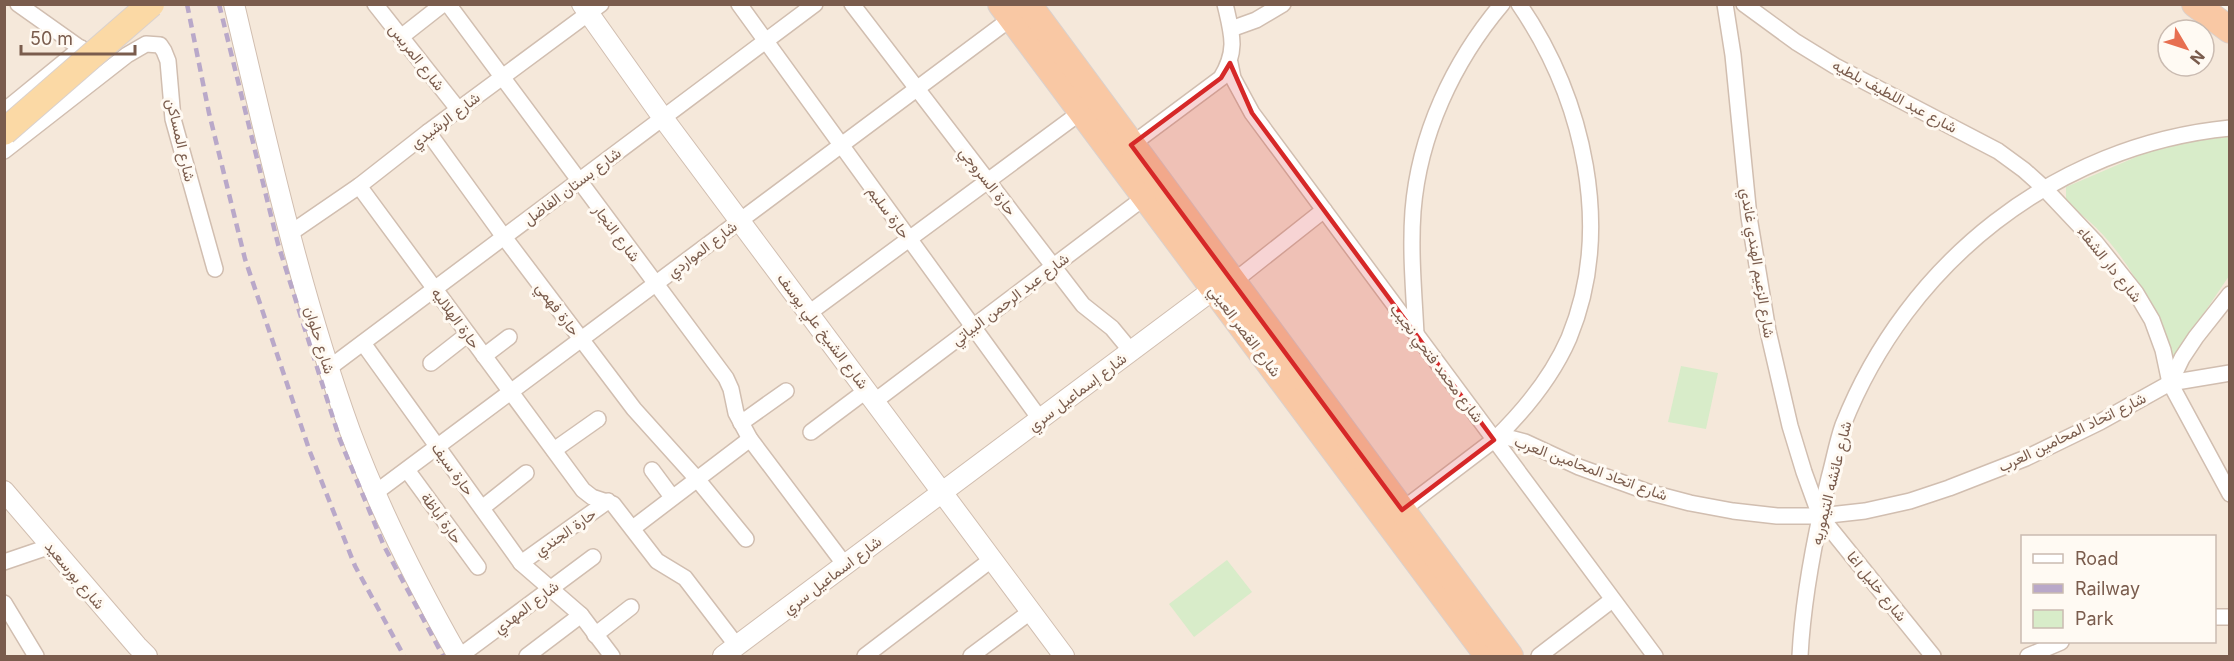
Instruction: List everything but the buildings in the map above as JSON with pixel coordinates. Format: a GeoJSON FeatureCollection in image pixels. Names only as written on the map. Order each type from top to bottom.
{"type":"FeatureCollection","features":[{"type":"Feature","properties":{"kind":"highway"},"geometry":{"type":"LineString","coordinates":[[2195,4],[2229,30]]}},
{"type":"Feature","properties":{"kind":"highway","name":"شارع القصر العيني"},"geometry":{"type":"LineString","coordinates":[[1017,8],[1081,112],[1145,197],[1223,286],[1402,510],[1510,657]]}},
{"type":"Feature","properties":{"kind":"highway","name":"شارع القصر العيني"},"geometry":{"type":"LineString","coordinates":[[1017,8],[1131,145],[1223,286],[1488,657]]}},
{"type":"Feature","properties":{"kind":"main road"},"geometry":{"type":"LineString","coordinates":[[4,132],[151,4]]}},
{"type":"Feature","properties":{"kind":"street"},"geometry":{"type":"LineString","coordinates":[[4,151],[127,55],[113,47],[93,52],[81,48],[18,4]]}},
{"type":"Feature","properties":{"kind":"street","name":"شارع حلوان"},"geometry":{"type":"LineString","coordinates":[[234,4],[289,234],[328,368],[375,493],[427,600],[459,657]]}},
{"type":"Feature","properties":{"kind":"street","name":"شارع المريس"},"geometry":{"type":"LineString","coordinates":[[375,4],[458,110]]}},
{"type":"Feature","properties":{"kind":"street"},"geometry":{"type":"LineString","coordinates":[[401,37],[443,4]]}},
{"type":"Feature","properties":{"kind":"street","name":"شارع النجار"},"geometry":{"type":"LineString","coordinates":[[448,4],[726,378],[741,423],[750,439],[846,565]]}},
{"type":"Feature","properties":{"kind":"street","name":"حارة سليم"},"geometry":{"type":"LineString","coordinates":[[739,4],[1040,419]]}},
{"type":"Feature","properties":{"kind":"street","name":"شارع بستان الفاضل"},"geometry":{"type":"LineString","coordinates":[[328,368],[814,4]]}},
{"type":"Feature","properties":{"kind":"street","name":"حارة السروجي"},"geometry":{"type":"LineString","coordinates":[[852,4],[1083,305],[1112,328],[1131,351]]}},
{"type":"Feature","properties":{"kind":"street"},"geometry":{"type":"LineString","coordinates":[[1131,145],[1221,78],[1230,63],[1233,46],[1225,4]]}},
{"type":"Feature","properties":{"kind":"street"},"geometry":{"type":"LineString","coordinates":[[1231,29],[1256,20],[1283,4]]}},
{"type":"Feature","properties":{"kind":"street"},"geometry":{"type":"LineString","coordinates":[[1416,334],[1412,250],[1413,209],[1419,170],[1444,93],[1485,24],[1502,4]]}},
{"type":"Feature","properties":{"kind":"street"},"geometry":{"type":"LineString","coordinates":[[1494,440],[1517,418],[1537,393],[1568,339],[1579,309],[1586,270],[1589,230],[1588,190],[1583,151],[1573,112],[1560,75],[1519,4]]}},
{"type":"Feature","properties":{"kind":"street","name":"شارع الزعيم الهندي غاندي"},"geometry":{"type":"LineString","coordinates":[[1725,4],[1733,55],[1749,217],[1768,331],[1790,426],[1820,516]]}},
{"type":"Feature","properties":{"kind":"street","name":"شارع عبد اللطيف بلطيه"},"geometry":{"type":"LineString","coordinates":[[1744,4],[1796,42],[1835,66],[1998,151],[2024,170],[2044,189]]}},
{"type":"Feature","properties":{"kind":"street","name":"شارع الرشيدي"},"geometry":{"type":"LineString","coordinates":[[289,234],[359,186],[591,8]]}},
{"type":"Feature","properties":{"kind":"street","name":"شارع الشيخ علي يوسف"},"geometry":{"type":"LineString","coordinates":[[591,8],[663,118],[1064,657]]}},
{"type":"Feature","properties":{"kind":"street","name":"شارع المواردي"},"geometry":{"type":"LineString","coordinates":[[375,493],[916,90],[1017,8]]}},
{"type":"Feature","properties":{"kind":"street","name":"شارع المساكن"},"geometry":{"type":"LineString","coordinates":[[127,55],[152,43],[159,45],[164,51],[168,61],[173,118],[215,269]]}},
{"type":"Feature","properties":{"kind":"street"},"geometry":{"type":"LineString","coordinates":[[4,111],[81,48]]}},
{"type":"Feature","properties":{"kind":"street","name":"شارع محمد فتحي نجيب"},"geometry":{"type":"LineString","coordinates":[[1230,63],[1233,78],[1252,113],[1655,657]]}},
{"type":"Feature","properties":{"kind":"street"},"geometry":{"type":"LineString","coordinates":[[809,313],[1081,112]]}},
{"type":"Feature","properties":{"kind":"street","name":"شارع عائشه التيموريه"},"geometry":{"type":"LineString","coordinates":[[1800,657],[1802,625],[1820,516],[1842,428],[1861,384],[1884,342],[1912,304],[1943,268],[2008,212],[2082,167],[2127,149],[2229,128]]}},
{"type":"Feature","properties":{"kind":"street","name":"حارة فهمي"},"geometry":{"type":"LineString","coordinates":[[428,132],[580,340],[634,409],[697,479],[746,539]]}},
{"type":"Feature","properties":{"kind":"street","name":"حارة الهلاليه"},"geometry":{"type":"LineString","coordinates":[[359,186],[583,490],[592,497],[613,504],[657,561],[685,578],[730,651]]}},
{"type":"Feature","properties":{"kind":"street","name":"شارع دار الشفاء"},"geometry":{"type":"LineString","coordinates":[[2044,189],[2096,243],[2136,292],[2163,350],[2170,383],[2229,494]]}},
{"type":"Feature","properties":{"kind":"street","name":"شارع عبد الرحمن البياتي"},"geometry":{"type":"LineString","coordinates":[[811,432],[973,327],[1145,197]]}},
{"type":"Feature","properties":{"kind":"street"},"geometry":{"type":"LineString","coordinates":[[1223,286],[1324,210]]}},
{"type":"Feature","properties":{"kind":"street","name":"شارع إسماعيل سري"},"geometry":{"type":"LineString","coordinates":[[941,494],[1131,351],[1223,286]]}},
{"type":"Feature","properties":{"kind":"street"},"geometry":{"type":"LineString","coordinates":[[2170,383],[2182,358],[2229,294]]}},
{"type":"Feature","properties":{"kind":"street"},"geometry":{"type":"LineString","coordinates":[[431,363],[468,334]]}},
{"type":"Feature","properties":{"kind":"street"},"geometry":{"type":"LineString","coordinates":[[484,357],[509,337]]}},
{"type":"Feature","properties":{"kind":"street","name":"حارة سيف"},"geometry":{"type":"LineString","coordinates":[[363,343],[521,563],[581,615],[611,656]]}},
{"type":"Feature","properties":{"kind":"street","name":"شارع اتحاد المحامين العرب"},"geometry":{"type":"LineString","coordinates":[[1402,510],[1494,440],[1506,437],[1525,442],[1579,467],[1648,492],[1690,503],[1777,516],[1820,516],[1865,511],[1910,501],[1988,474],[2063,440],[2170,383],[2229,373]]}},
{"type":"Feature","properties":{"kind":"street"},"geometry":{"type":"LineString","coordinates":[[741,423],[786,391]]}},
{"type":"Feature","properties":{"kind":"street"},"geometry":{"type":"LineString","coordinates":[[554,450],[598,419]]}},
{"type":"Feature","properties":{"kind":"street"},"geometry":{"type":"LineString","coordinates":[[633,528],[750,439]]}},
{"type":"Feature","properties":{"kind":"street","name":"حارة أباظة"},"geometry":{"type":"LineString","coordinates":[[407,470],[478,567]]}},
{"type":"Feature","properties":{"kind":"street"},"geometry":{"type":"LineString","coordinates":[[652,470],[672,497]]}},
{"type":"Feature","properties":{"kind":"street"},"geometry":{"type":"LineString","coordinates":[[482,508],[526,473]]}},
{"type":"Feature","properties":{"kind":"street","name":"شارع بورسعيد"},"geometry":{"type":"LineString","coordinates":[[4,491],[137,653]]}},
{"type":"Feature","properties":{"kind":"street","name":"شارع اسماعيل سري"},"geometry":{"type":"LineString","coordinates":[[730,651],[941,494]]}},
{"type":"Feature","properties":{"kind":"street","name":"حارة الجندي"},"geometry":{"type":"LineString","coordinates":[[521,563],[608,501]]}},
{"type":"Feature","properties":{"kind":"street","name":"شارع خليل اغا"},"geometry":{"type":"LineString","coordinates":[[1820,516],[1934,657]]}},
{"type":"Feature","properties":{"kind":"street"},"geometry":{"type":"LineString","coordinates":[[4,562],[51,546]]}},
{"type":"Feature","properties":{"kind":"street","name":"شارع المهدي"},"geometry":{"type":"LineString","coordinates":[[459,657],[593,557]]}},
{"type":"Feature","properties":{"kind":"street"},"geometry":{"type":"LineString","coordinates":[[865,657],[992,560]]}},
{"type":"Feature","properties":{"kind":"street"},"geometry":{"type":"LineString","coordinates":[[1539,657],[1612,600]]}},
{"type":"Feature","properties":{"kind":"street"},"geometry":{"type":"LineString","coordinates":[[595,635],[631,607]]}},
{"type":"Feature","properties":{"kind":"street"},"geometry":{"type":"LineString","coordinates":[[7,612],[30,654]]}},
{"type":"Feature","properties":{"kind":"street"},"geometry":{"type":"LineString","coordinates":[[971,657],[1030,612]]}},
{"type":"Feature","properties":{"kind":"street"},"geometry":{"type":"LineString","coordinates":[[527,657],[581,615]]}},
{"type":"Feature","properties":{"kind":"street"},"geometry":{"type":"LineString","coordinates":[[2028,657],[2059,643]]}},
{"type":"Feature","properties":{"kind":"highlighted area"},"geometry":{"type":"Polygon","coordinates":[[[1230,63],[1252,113],[1494,440],[1402,510],[1131,145],[1221,78],[1230,63]]]}},
{"type":"Feature","properties":{"kind":"shaded area"},"geometry":{"type":"Polygon","coordinates":[[[4,5],[2193,5],[2212,18],[2156,18],[2156,78],[2216,78],[2216,21],[2229,30],[2229,656],[5,656],[4,5]]]}},
{"type":"Feature","properties":{"kind":"green space"},"geometry":{"type":"Polygon","coordinates":[[[2229,136],[2229,276],[2173,359],[2154,314],[2132,272],[2103,235],[2066,203],[2066,187],[2150,151],[2178,143],[2229,136]]]}},
{"type":"Feature","properties":{"kind":"green space"},"geometry":{"type":"Polygon","coordinates":[[[1681,366],[1718,373],[1706,429],[1668,422],[1681,366]]]}},
{"type":"Feature","properties":{"kind":"green space"},"geometry":{"type":"Polygon","coordinates":[[[1227,560],[1252,592],[1194,637],[1169,604],[1227,560]]]}},
{"type":"Feature","properties":{"kind":"railway"},"geometry":{"type":"LineString","coordinates":[[187,4],[209,113],[245,259],[310,452],[355,566],[404,656]]}},
{"type":"Feature","properties":{"kind":"railway"},"geometry":{"type":"LineString","coordinates":[[219,4],[278,244],[340,440],[384,546],[443,656]]}}]}
